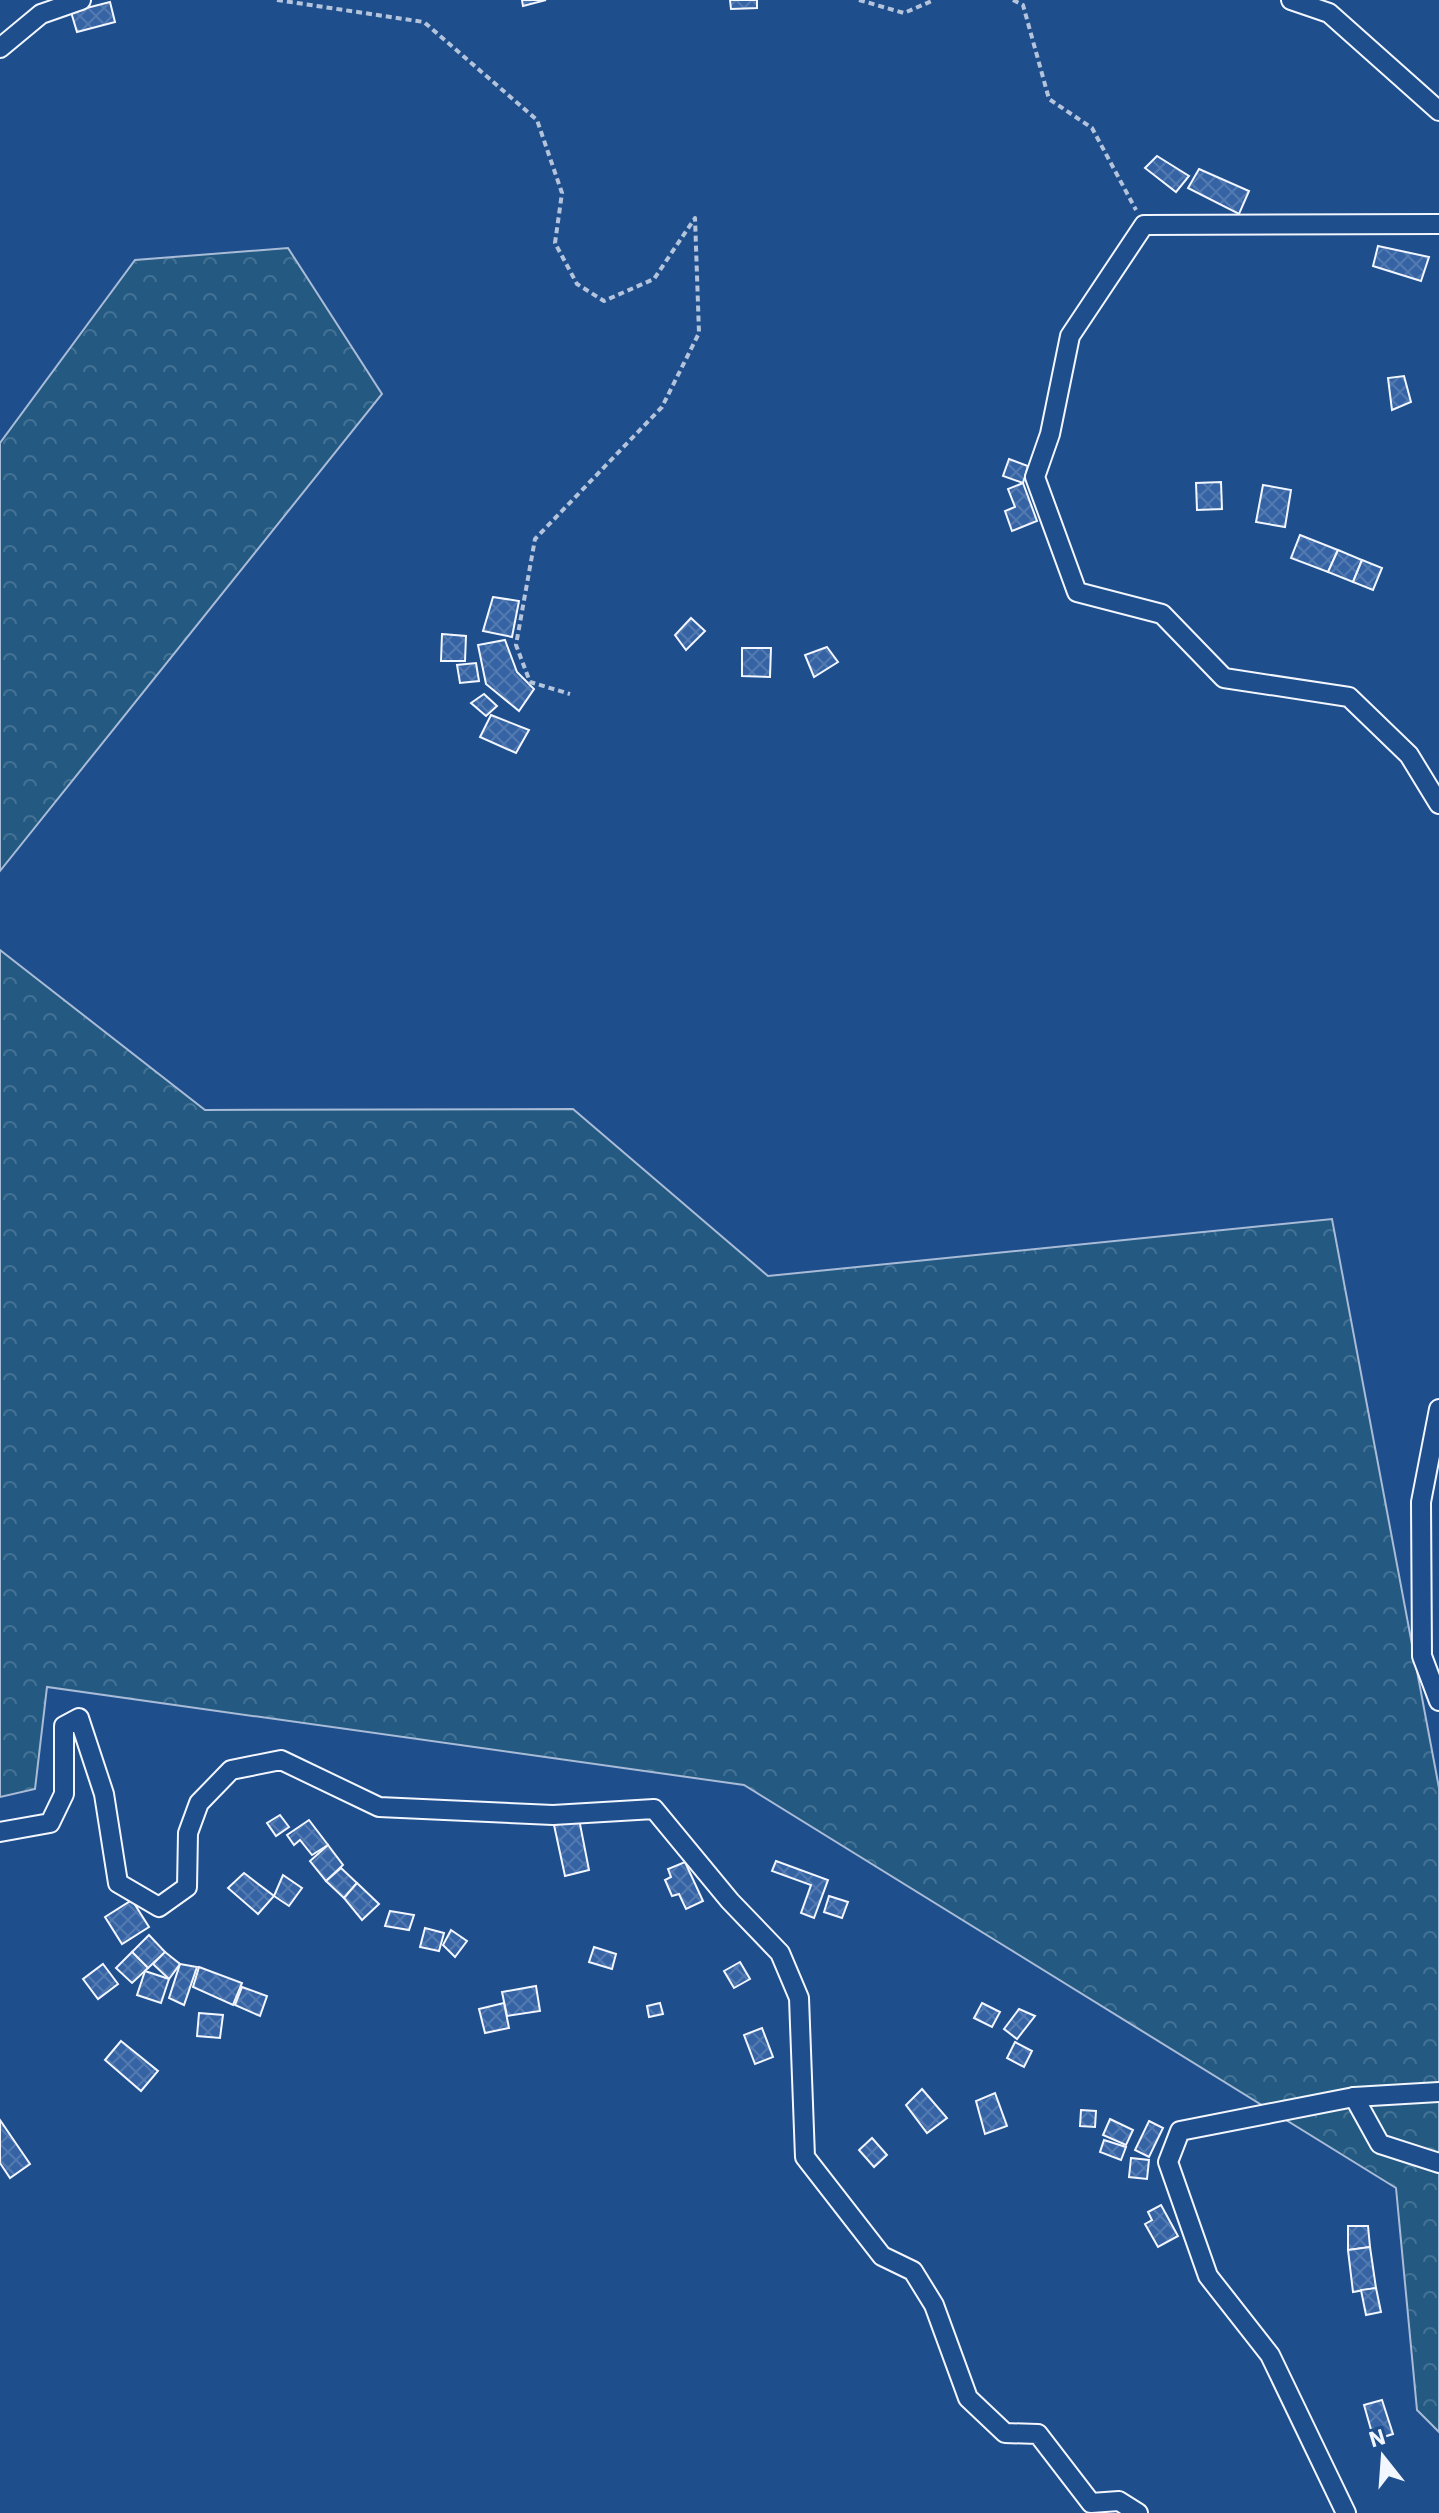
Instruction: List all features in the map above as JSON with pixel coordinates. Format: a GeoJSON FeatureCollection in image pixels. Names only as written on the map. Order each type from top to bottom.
{"type":"FeatureCollection","features":[{"type":"Feature","properties":{"kind":"street"},"geometry":{"type":"LineString","coordinates":[[0,48],[41,14],[81,0]]}},
{"type":"Feature","properties":{"kind":"street"},"geometry":{"type":"LineString","coordinates":[[1291,0],[1329,13],[1439,111]]}},
{"type":"Feature","properties":{"kind":"street"},"geometry":{"type":"LineString","coordinates":[[1439,224],[1144,225],[1070,336],[1050,434],[1035,477],[1077,592],[1162,614],[1224,678],[1349,697],[1409,755],[1439,804]]}},
{"type":"Feature","properties":{"kind":"street"},"geometry":{"type":"LineString","coordinates":[[1439,1409],[1421,1502],[1422,1656],[1439,1701]]}},
{"type":"Feature","properties":{"kind":"street"},"geometry":{"type":"LineString","coordinates":[[0,1832],[50,1823],[64,1794],[64,1726],[79,1718],[104,1794],[118,1883],[159,1907],[187,1887],[188,1833],[199,1803],[231,1770],[281,1760],[379,1807],[553,1815],[654,1809],[730,1901],[780,1953],[799,1998],[805,2157],[882,2256],[913,2271],[934,2305],[968,2398],[1005,2433],[1038,2434],[1091,2503],[1119,2501],[1138,2513]]}},
{"type":"Feature","properties":{"kind":"street"},"geometry":{"type":"LineString","coordinates":[[1346,2513],[1270,2355],[1208,2276],[1168,2162],[1180,2131],[1354,2097],[1439,2092]]}},
{"type":"Feature","properties":{"kind":"street"},"geometry":{"type":"LineString","coordinates":[[1354,2097],[1380,2144],[1439,2163]]}},
{"type":"Feature","properties":{"kind":"path"},"geometry":{"type":"LineString","coordinates":[[277,0],[424,22],[537,120],[562,193],[555,243],[577,284],[604,301],[654,279],[695,218],[699,333],[662,407],[535,539],[516,645],[530,682],[570,694]]}},
{"type":"Feature","properties":{"kind":"path"},"geometry":{"type":"LineString","coordinates":[[859,0],[904,13],[934,0]]}},
{"type":"Feature","properties":{"kind":"path"},"geometry":{"type":"LineString","coordinates":[[1013,0],[1023,5],[1049,99],[1092,128],[1144,225]]}},
{"type":"Feature","properties":{"kind":"green space"},"geometry":{"type":"Polygon","coordinates":[[[288,248],[382,394],[0,871],[0,443],[135,260],[288,248]]]}},
{"type":"Feature","properties":{"kind":"green space"},"geometry":{"type":"Polygon","coordinates":[[[0,950],[205,1110],[573,1109],[768,1276],[1332,1219],[1439,1788],[1439,2432],[1417,2410],[1396,2188],[744,1785],[47,1687],[35,1789],[0,1797],[0,950]]]}},
{"type":"Feature","properties":{"kind":"building"},"geometry":{"type":"Polygon","coordinates":[[[522,0],[546,0],[523,6],[522,0]]]}},
{"type":"Feature","properties":{"kind":"building"},"geometry":{"type":"Polygon","coordinates":[[[730,0],[757,0],[757,8],[731,9],[730,0]]]}},
{"type":"Feature","properties":{"kind":"building"},"geometry":{"type":"Polygon","coordinates":[[[110,2],[115,22],[77,32],[71,12],[110,2]]]}},
{"type":"Feature","properties":{"kind":"building"},"geometry":{"type":"Polygon","coordinates":[[[1157,156],[1189,176],[1176,192],[1145,168],[1157,156]]]}},
{"type":"Feature","properties":{"kind":"building"},"geometry":{"type":"Polygon","coordinates":[[[1199,169],[1249,191],[1239,214],[1188,188],[1199,169]]]}},
{"type":"Feature","properties":{"kind":"building"},"geometry":{"type":"Polygon","coordinates":[[[1378,246],[1429,257],[1421,281],[1373,266],[1378,246]]]}},
{"type":"Feature","properties":{"kind":"building"},"geometry":{"type":"Polygon","coordinates":[[[1404,376],[1411,402],[1392,410],[1388,378],[1404,376]]]}},
{"type":"Feature","properties":{"kind":"building"},"geometry":{"type":"Polygon","coordinates":[[[1009,459],[1028,466],[1023,483],[1003,476],[1009,459]]]}},
{"type":"Feature","properties":{"kind":"building"},"geometry":{"type":"Polygon","coordinates":[[[1221,482],[1222,509],[1197,510],[1196,483],[1221,482]]]}},
{"type":"Feature","properties":{"kind":"building"},"geometry":{"type":"Polygon","coordinates":[[[1023,483],[1037,521],[1012,531],[1005,511],[1015,507],[1008,489],[1023,483]]]}},
{"type":"Feature","properties":{"kind":"building"},"geometry":{"type":"Polygon","coordinates":[[[1263,485],[1291,490],[1285,527],[1256,522],[1263,485]]]}},
{"type":"Feature","properties":{"kind":"building"},"geometry":{"type":"Polygon","coordinates":[[[1300,535],[1338,550],[1328,572],[1291,558],[1300,535]]]}},
{"type":"Feature","properties":{"kind":"building"},"geometry":{"type":"Polygon","coordinates":[[[1338,550],[1362,560],[1353,582],[1328,572],[1338,550]]]}},
{"type":"Feature","properties":{"kind":"building"},"geometry":{"type":"Polygon","coordinates":[[[1362,560],[1382,568],[1373,590],[1353,582],[1362,560]]]}},
{"type":"Feature","properties":{"kind":"building"},"geometry":{"type":"Polygon","coordinates":[[[493,597],[519,601],[512,637],[483,631],[493,597]]]}},
{"type":"Feature","properties":{"kind":"building"},"geometry":{"type":"Polygon","coordinates":[[[691,618],[705,631],[686,650],[675,635],[691,618]]]}},
{"type":"Feature","properties":{"kind":"building"},"geometry":{"type":"Polygon","coordinates":[[[442,634],[466,636],[465,661],[441,661],[442,634]]]}},
{"type":"Feature","properties":{"kind":"building"},"geometry":{"type":"Polygon","coordinates":[[[505,640],[517,672],[534,689],[519,711],[486,684],[478,645],[505,640]]]}},
{"type":"Feature","properties":{"kind":"building"},"geometry":{"type":"Polygon","coordinates":[[[827,647],[838,662],[814,677],[805,655],[827,647]]]}},
{"type":"Feature","properties":{"kind":"building"},"geometry":{"type":"Polygon","coordinates":[[[742,648],[771,648],[770,677],[742,676],[742,648]]]}},
{"type":"Feature","properties":{"kind":"building"},"geometry":{"type":"Polygon","coordinates":[[[476,663],[479,681],[460,683],[457,665],[476,663]]]}},
{"type":"Feature","properties":{"kind":"building"},"geometry":{"type":"Polygon","coordinates":[[[484,694],[497,706],[486,716],[471,703],[484,694]]]}},
{"type":"Feature","properties":{"kind":"building"},"geometry":{"type":"Polygon","coordinates":[[[491,715],[529,730],[516,753],[480,737],[491,715]]]}},
{"type":"Feature","properties":{"kind":"building"},"geometry":{"type":"Polygon","coordinates":[[[280,1815],[289,1827],[276,1836],[267,1823],[280,1815]]]}},
{"type":"Feature","properties":{"kind":"building"},"geometry":{"type":"Polygon","coordinates":[[[579,1819],[589,1870],[565,1876],[554,1825],[579,1819]]]}},
{"type":"Feature","properties":{"kind":"building"},"geometry":{"type":"Polygon","coordinates":[[[309,1820],[328,1845],[312,1855],[300,1840],[294,1845],[287,1835],[309,1820]]]}},
{"type":"Feature","properties":{"kind":"building"},"geometry":{"type":"Polygon","coordinates":[[[328,1845],[343,1865],[326,1881],[310,1861],[328,1845]]]}},
{"type":"Feature","properties":{"kind":"building"},"geometry":{"type":"Polygon","coordinates":[[[776,1861],[828,1880],[814,1918],[801,1913],[811,1885],[772,1871],[776,1861]]]}},
{"type":"Feature","properties":{"kind":"building"},"geometry":{"type":"Polygon","coordinates":[[[685,1862],[703,1901],[686,1909],[679,1894],[672,1896],[665,1880],[671,1877],[668,1869],[685,1862]]]}},
{"type":"Feature","properties":{"kind":"building"},"geometry":{"type":"Polygon","coordinates":[[[341,1868],[357,1883],[344,1898],[326,1881],[341,1868]]]}},
{"type":"Feature","properties":{"kind":"building"},"geometry":{"type":"Polygon","coordinates":[[[244,1873],[274,1896],[258,1914],[228,1888],[244,1873]]]}},
{"type":"Feature","properties":{"kind":"building"},"geometry":{"type":"Polygon","coordinates":[[[283,1875],[302,1888],[289,1906],[274,1896],[283,1875]]]}},
{"type":"Feature","properties":{"kind":"building"},"geometry":{"type":"Polygon","coordinates":[[[357,1883],[379,1904],[362,1920],[344,1898],[357,1883]]]}},
{"type":"Feature","properties":{"kind":"building"},"geometry":{"type":"Polygon","coordinates":[[[829,1896],[848,1902],[842,1918],[824,1912],[829,1896]]]}},
{"type":"Feature","properties":{"kind":"building"},"geometry":{"type":"Polygon","coordinates":[[[132,1900],[149,1927],[122,1944],[105,1917],[132,1900]]]}},
{"type":"Feature","properties":{"kind":"building"},"geometry":{"type":"Polygon","coordinates":[[[390,1911],[414,1915],[409,1930],[385,1926],[390,1911]]]}},
{"type":"Feature","properties":{"kind":"building"},"geometry":{"type":"Polygon","coordinates":[[[425,1928],[444,1933],[439,1951],[420,1947],[425,1928]]]}},
{"type":"Feature","properties":{"kind":"building"},"geometry":{"type":"Polygon","coordinates":[[[451,1930],[467,1941],[455,1957],[443,1945],[451,1930]]]}},
{"type":"Feature","properties":{"kind":"building"},"geometry":{"type":"Polygon","coordinates":[[[149,1935],[165,1952],[148,1968],[132,1952],[149,1935]]]}},
{"type":"Feature","properties":{"kind":"building"},"geometry":{"type":"Polygon","coordinates":[[[594,1947],[616,1954],[612,1969],[589,1962],[594,1947]]]}},
{"type":"Feature","properties":{"kind":"building"},"geometry":{"type":"Polygon","coordinates":[[[132,1952],[148,1968],[132,1983],[116,1968],[132,1952]]]}},
{"type":"Feature","properties":{"kind":"building"},"geometry":{"type":"Polygon","coordinates":[[[165,1952],[180,1964],[169,1979],[153,1964],[165,1952]]]}},
{"type":"Feature","properties":{"kind":"building"},"geometry":{"type":"Polygon","coordinates":[[[740,1962],[750,1979],[734,1988],[724,1971],[740,1962]]]}},
{"type":"Feature","properties":{"kind":"building"},"geometry":{"type":"Polygon","coordinates":[[[103,1964],[118,1984],[98,1999],[83,1979],[103,1964]]]}},
{"type":"Feature","properties":{"kind":"building"},"geometry":{"type":"Polygon","coordinates":[[[180,1964],[197,1967],[184,2005],[169,1998],[180,1964]]]}},
{"type":"Feature","properties":{"kind":"building"},"geometry":{"type":"Polygon","coordinates":[[[199,1967],[242,1983],[233,2005],[193,1987],[199,1967]]]}},
{"type":"Feature","properties":{"kind":"building"},"geometry":{"type":"Polygon","coordinates":[[[145,1971],[169,1979],[161,2003],[137,1995],[145,1971]]]}},
{"type":"Feature","properties":{"kind":"building"},"geometry":{"type":"Polygon","coordinates":[[[536,1986],[540,2011],[507,2016],[502,1992],[536,1986]]]}},
{"type":"Feature","properties":{"kind":"building"},"geometry":{"type":"Polygon","coordinates":[[[242,1987],[267,1996],[260,2016],[235,2005],[242,1987]]]}},
{"type":"Feature","properties":{"kind":"building"},"geometry":{"type":"Polygon","coordinates":[[[504,2003],[509,2028],[485,2033],[479,2009],[504,2003]]]}},
{"type":"Feature","properties":{"kind":"building"},"geometry":{"type":"Polygon","coordinates":[[[660,2003],[663,2014],[649,2017],[647,2006],[660,2003]]]}},
{"type":"Feature","properties":{"kind":"building"},"geometry":{"type":"Polygon","coordinates":[[[982,2003],[1000,2012],[992,2027],[974,2018],[982,2003]]]}},
{"type":"Feature","properties":{"kind":"building"},"geometry":{"type":"Polygon","coordinates":[[[1019,2009],[1035,2016],[1017,2039],[1004,2029],[1019,2009]]]}},
{"type":"Feature","properties":{"kind":"building"},"geometry":{"type":"Polygon","coordinates":[[[199,2013],[223,2015],[220,2038],[197,2036],[199,2013]]]}},
{"type":"Feature","properties":{"kind":"building"},"geometry":{"type":"Polygon","coordinates":[[[762,2028],[773,2057],[755,2064],[744,2035],[762,2028]]]}},
{"type":"Feature","properties":{"kind":"building"},"geometry":{"type":"Polygon","coordinates":[[[121,2041],[158,2071],[141,2091],[105,2060],[121,2041]]]}},
{"type":"Feature","properties":{"kind":"building"},"geometry":{"type":"Polygon","coordinates":[[[1015,2042],[1032,2051],[1024,2067],[1007,2058],[1015,2042]]]}},
{"type":"Feature","properties":{"kind":"building"},"geometry":{"type":"Polygon","coordinates":[[[922,2089],[947,2118],[927,2133],[906,2105],[922,2089]]]}},
{"type":"Feature","properties":{"kind":"building"},"geometry":{"type":"Polygon","coordinates":[[[995,2093],[1007,2126],[985,2134],[976,2101],[995,2093]]]}},
{"type":"Feature","properties":{"kind":"building"},"geometry":{"type":"Polygon","coordinates":[[[1081,2110],[1096,2111],[1095,2127],[1080,2126],[1081,2110]]]}},
{"type":"Feature","properties":{"kind":"building"},"geometry":{"type":"Polygon","coordinates":[[[1110,2119],[1133,2130],[1126,2145],[1103,2135],[1110,2119]]]}},
{"type":"Feature","properties":{"kind":"building"},"geometry":{"type":"Polygon","coordinates":[[[0,2120],[30,2164],[10,2178],[0,2163],[0,2120]]]}},
{"type":"Feature","properties":{"kind":"building"},"geometry":{"type":"Polygon","coordinates":[[[1149,2121],[1163,2128],[1149,2157],[1135,2150],[1149,2121]]]}},
{"type":"Feature","properties":{"kind":"building"},"geometry":{"type":"Polygon","coordinates":[[[872,2138],[887,2155],[874,2167],[859,2150],[872,2138]]]}},
{"type":"Feature","properties":{"kind":"building"},"geometry":{"type":"Polygon","coordinates":[[[1104,2140],[1126,2147],[1121,2160],[1100,2152],[1104,2140]]]}},
{"type":"Feature","properties":{"kind":"building"},"geometry":{"type":"Polygon","coordinates":[[[1131,2158],[1149,2160],[1147,2179],[1129,2177],[1131,2158]]]}},
{"type":"Feature","properties":{"kind":"building"},"geometry":{"type":"Polygon","coordinates":[[[1161,2205],[1178,2236],[1158,2247],[1145,2224],[1152,2220],[1148,2212],[1161,2205]]]}},
{"type":"Feature","properties":{"kind":"building"},"geometry":{"type":"Polygon","coordinates":[[[1348,2226],[1368,2226],[1370,2247],[1348,2250],[1348,2226]]]}},
{"type":"Feature","properties":{"kind":"building"},"geometry":{"type":"Polygon","coordinates":[[[1370,2247],[1376,2288],[1353,2292],[1348,2250],[1370,2247]]]}},
{"type":"Feature","properties":{"kind":"building"},"geometry":{"type":"Polygon","coordinates":[[[1376,2288],[1381,2312],[1366,2315],[1361,2290],[1376,2288]]]}},
{"type":"Feature","properties":{"kind":"building"},"geometry":{"type":"Polygon","coordinates":[[[1382,2400],[1393,2434],[1374,2440],[1364,2405],[1382,2400]]]}}]}
